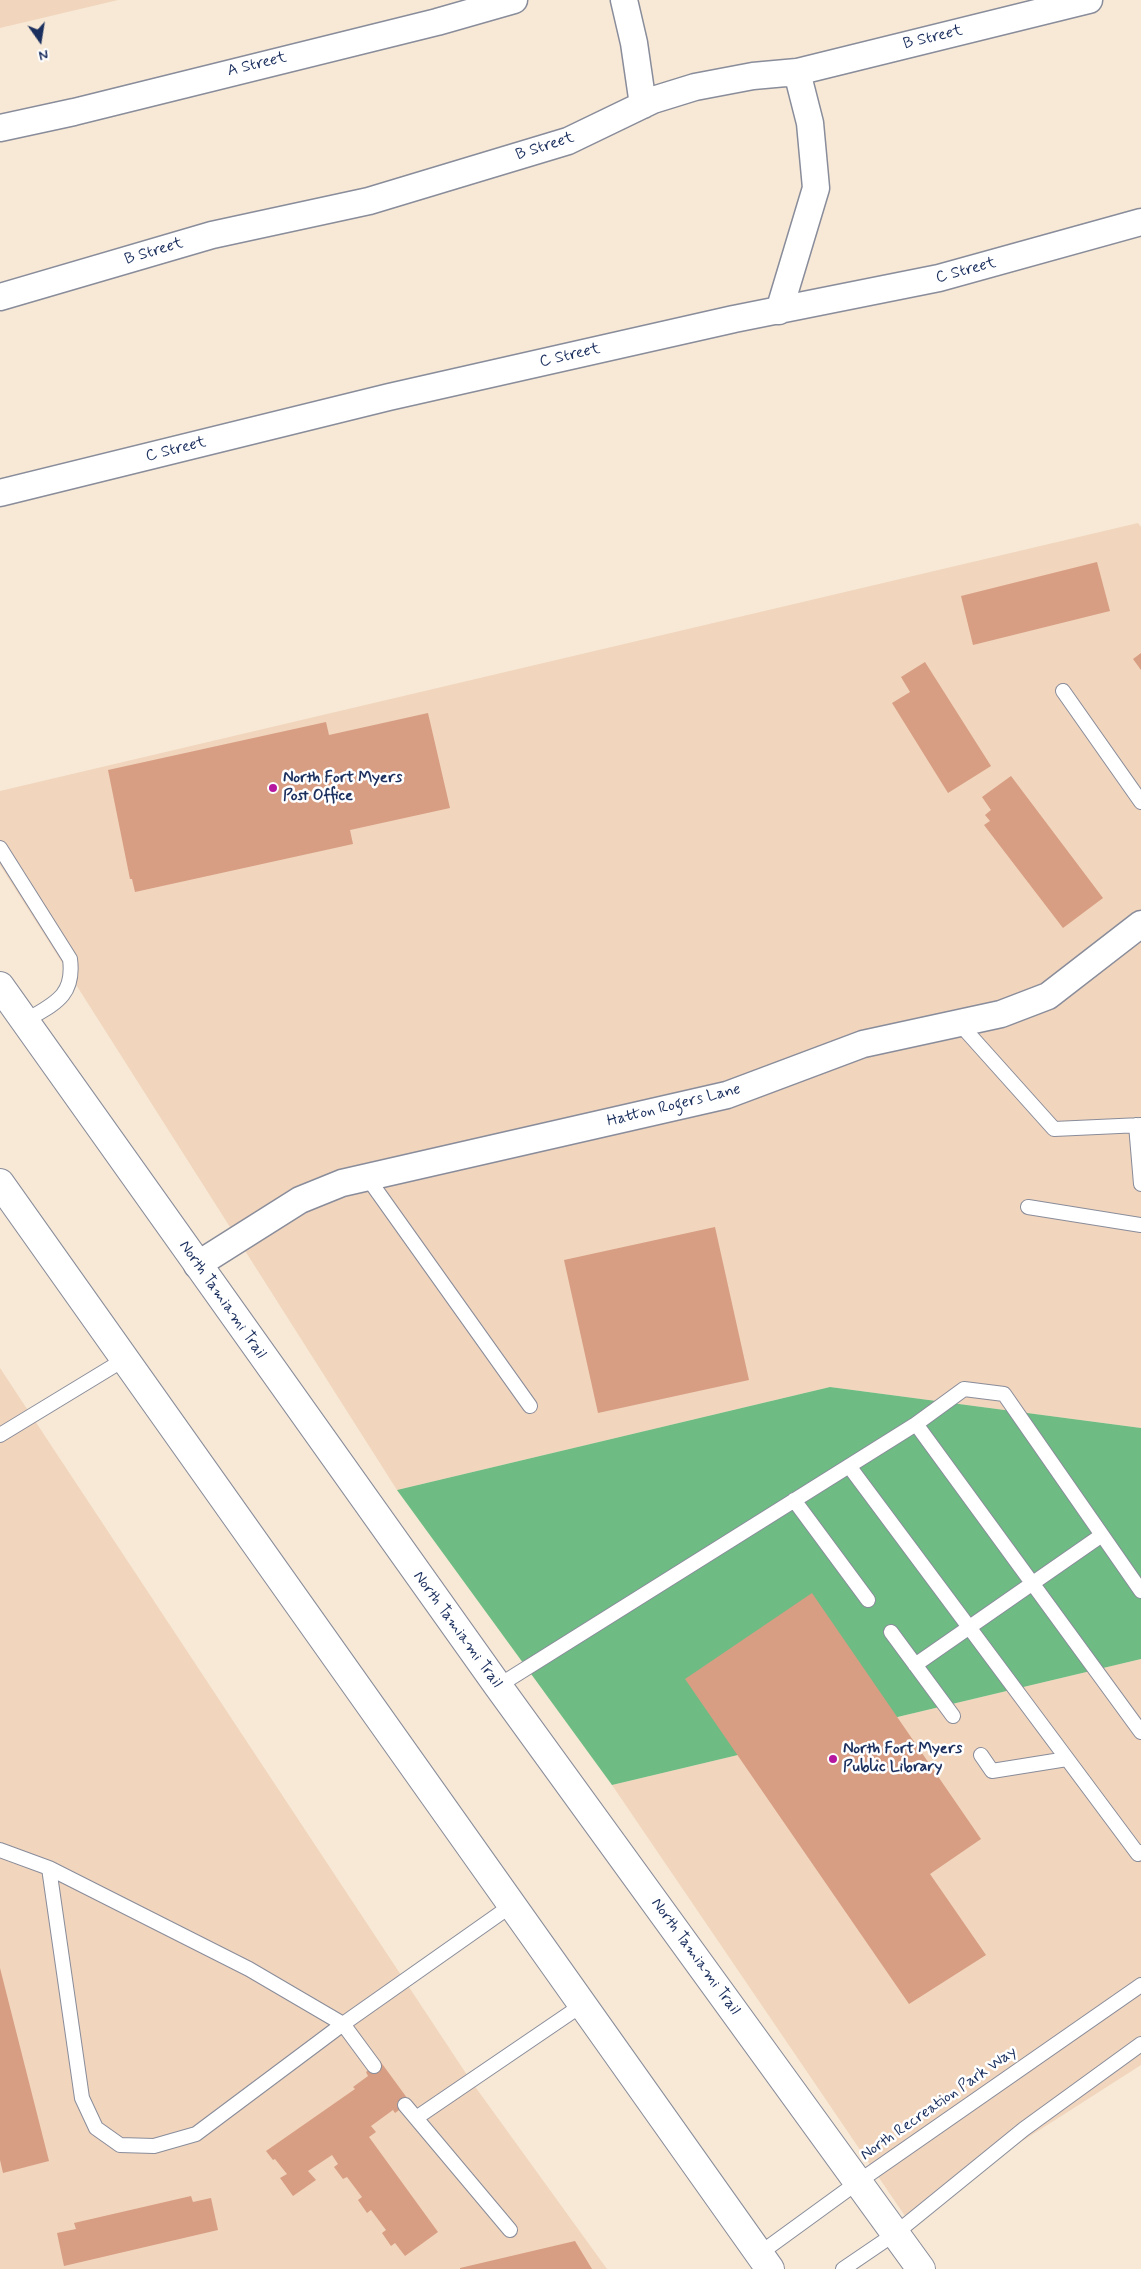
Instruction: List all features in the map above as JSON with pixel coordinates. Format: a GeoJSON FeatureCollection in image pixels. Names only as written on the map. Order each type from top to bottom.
{"type":"FeatureCollection","features":[{"type":"Feature","properties":{"kind":"main road","name":"North Tamiami Trail"},"geometry":{"type":"LineString","coordinates":[[0,986],[498,1686],[921,2269]]}},
{"type":"Feature","properties":{"kind":"main road"},"geometry":{"type":"LineString","coordinates":[[0,1183],[764,2262]]}},
{"type":"Feature","properties":{"kind":"street","name":"A Street"},"geometry":{"type":"LineString","coordinates":[[0,128],[74,112],[428,24],[514,0]]}},
{"type":"Feature","properties":{"kind":"street"},"geometry":{"type":"LineString","coordinates":[[624,0],[634,43],[642,105]]}},
{"type":"Feature","properties":{"kind":"street","name":"B Street"},"geometry":{"type":"LineString","coordinates":[[0,297],[212,235],[369,201],[407,190],[568,141],[642,105],[695,87],[753,76],[797,72],[1089,0]]}},
{"type":"Feature","properties":{"kind":"street"},"geometry":{"type":"LineString","coordinates":[[779,311],[816,188],[810,123],[797,72]]}},
{"type":"Feature","properties":{"kind":"street","name":"C Street"},"geometry":{"type":"LineString","coordinates":[[0,493],[398,395],[779,311],[939,278],[1141,222]]}},
{"type":"Feature","properties":{"kind":"street","name":"Hatton Rogers Lane"},"geometry":{"type":"LineString","coordinates":[[197,1265],[300,1200],[342,1183],[727,1095],[863,1044],[1001,1014],[1048,996],[1141,924]]}},
{"type":"Feature","properties":{"kind":"lane"},"geometry":{"type":"LineString","coordinates":[[1063,691],[1141,802]]}},
{"type":"Feature","properties":{"kind":"lane"},"geometry":{"type":"LineString","coordinates":[[0,848],[70,959],[72,975],[61,999],[25,1021]]}},
{"type":"Feature","properties":{"kind":"lane"},"geometry":{"type":"LineString","coordinates":[[959,1023],[1054,1129],[1138,1125],[1141,1184]]}},
{"type":"Feature","properties":{"kind":"lane"},"geometry":{"type":"LineString","coordinates":[[368,1177],[530,1406]]}},
{"type":"Feature","properties":{"kind":"lane"},"geometry":{"type":"LineString","coordinates":[[1028,1207],[1141,1225]]}},
{"type":"Feature","properties":{"kind":"lane"},"geometry":{"type":"LineString","coordinates":[[0,1435],[125,1359]]}},
{"type":"Feature","properties":{"kind":"lane"},"geometry":{"type":"LineString","coordinates":[[498,1686],[916,1424],[964,1389],[1004,1394],[1141,1591]]}},
{"type":"Feature","properties":{"kind":"lane"},"geometry":{"type":"LineString","coordinates":[[916,1424],[1141,1732]]}},
{"type":"Feature","properties":{"kind":"lane"},"geometry":{"type":"LineString","coordinates":[[849,1466],[1138,1854],[1141,1852]]}},
{"type":"Feature","properties":{"kind":"lane"},"geometry":{"type":"LineString","coordinates":[[794,1500],[868,1600]]}},
{"type":"Feature","properties":{"kind":"lane"},"geometry":{"type":"LineString","coordinates":[[915,1666],[969,1626],[1102,1534]]}},
{"type":"Feature","properties":{"kind":"lane"},"geometry":{"type":"LineString","coordinates":[[891,1632],[952,1716]]}},
{"type":"Feature","properties":{"kind":"lane"},"geometry":{"type":"LineString","coordinates":[[981,1755],[992,1771],[1067,1759]]}},
{"type":"Feature","properties":{"kind":"lane"},"geometry":{"type":"LineString","coordinates":[[0,1850],[50,1868],[249,1970],[343,2024],[374,2066]]}},
{"type":"Feature","properties":{"kind":"lane"},"geometry":{"type":"LineString","coordinates":[[50,1868],[82,2098],[96,2128],[120,2145],[154,2146],[196,2134],[343,2024],[512,1905]]}},
{"type":"Feature","properties":{"kind":"lane","name":"North Recreation Park Way"},"geometry":{"type":"LineString","coordinates":[[764,2262],[858,2182],[1141,1985]]}},
{"type":"Feature","properties":{"kind":"lane"},"geometry":{"type":"LineString","coordinates":[[416,2118],[582,2005]]}},
{"type":"Feature","properties":{"kind":"lane"},"geometry":{"type":"LineString","coordinates":[[843,2269],[896,2233],[1024,2129],[1141,2044]]}},
{"type":"Feature","properties":{"kind":"lane"},"geometry":{"type":"LineString","coordinates":[[405,2105],[510,2230]]}},
{"type":"Feature","properties":{"kind":"shaded area"},"geometry":{"type":"Polygon","coordinates":[[[0,0],[118,0],[0,28],[0,0]]]}},
{"type":"Feature","properties":{"kind":"shaded area"},"geometry":{"type":"Polygon","coordinates":[[[1138,523],[1141,527],[1141,1428],[830,1387],[397,1490],[0,865],[0,791],[1138,523]]]}},
{"type":"Feature","properties":{"kind":"shaded area"},"geometry":{"type":"Polygon","coordinates":[[[0,1368],[471,2081],[607,2269],[0,2269],[0,1368]]]}},
{"type":"Feature","properties":{"kind":"shaded area"},"geometry":{"type":"Polygon","coordinates":[[[1141,1659],[1141,2065],[905,2216],[612,1785],[1141,1659]]]}},
{"type":"Feature","properties":{"kind":"green space"},"geometry":{"type":"Polygon","coordinates":[[[830,1387],[1141,1428],[1141,1659],[612,1785],[397,1490],[830,1387]]]}},
{"type":"Feature","properties":{"kind":"building"},"geometry":{"type":"Polygon","coordinates":[[[1097,562],[1110,611],[973,645],[961,596],[1097,562]]]}},
{"type":"Feature","properties":{"kind":"building"},"geometry":{"type":"Polygon","coordinates":[[[1141,653],[1141,670],[1133,659],[1141,653]]]}},
{"type":"Feature","properties":{"kind":"building"},"geometry":{"type":"Polygon","coordinates":[[[925,662],[991,766],[948,793],[892,703],[910,692],[901,677],[925,662]]]}},
{"type":"Feature","properties":{"kind":"building"},"geometry":{"type":"Polygon","coordinates":[[[428,713],[450,808],[350,830],[353,844],[135,892],[132,879],[130,879],[108,770],[326,722],[329,735],[428,713]]]}},
{"type":"Feature","properties":{"kind":"building"},"geometry":{"type":"Polygon","coordinates":[[[1011,776],[1103,898],[1063,928],[984,825],[990,821],[985,815],[991,810],[982,797],[1011,776]]]}},
{"type":"Feature","properties":{"kind":"building"},"geometry":{"type":"Polygon","coordinates":[[[715,1227],[749,1380],[598,1413],[564,1260],[715,1227]]]}},
{"type":"Feature","properties":{"kind":"building","name":"North Fort Myers Public Library"},"geometry":{"type":"Polygon","coordinates":[[[812,1593],[981,1839],[930,1874],[986,1955],[909,2004],[685,1679],[812,1593]]]}},
{"type":"Feature","properties":{"kind":"building"},"geometry":{"type":"Polygon","coordinates":[[[0,1968],[49,2161],[3,2173],[0,2160],[0,1968]]]}},
{"type":"Feature","properties":{"kind":"building"},"geometry":{"type":"Polygon","coordinates":[[[380,2061],[410,2102],[395,2113],[393,2110],[371,2126],[376,2132],[369,2137],[438,2232],[405,2256],[395,2243],[391,2246],[382,2233],[386,2230],[371,2210],[367,2213],[358,2200],[362,2197],[347,2177],[343,2179],[334,2167],[338,2164],[332,2155],[308,2171],[316,2180],[293,2196],[280,2178],[287,2174],[266,2151],[355,2089],[353,2087],[368,2076],[366,2072],[380,2061]]]}},
{"type":"Feature","properties":{"kind":"building"},"geometry":{"type":"Polygon","coordinates":[[[191,2196],[193,2202],[211,2198],[218,2230],[64,2266],[57,2233],[76,2229],[74,2223],[191,2196]]]}},
{"type":"Feature","properties":{"kind":"building"},"geometry":{"type":"Polygon","coordinates":[[[575,2241],[592,2269],[460,2269],[460,2268],[575,2241]]]}},
{"type":"Feature","properties":{"kind":"place","name":"North Fort Myers Post Office"},"geometry":{"type":"Point","coordinates":[273,788]}},
{"type":"Feature","properties":{"kind":"place","name":"North Fort Myers Public Library"},"geometry":{"type":"Point","coordinates":[833,1759]}}]}
